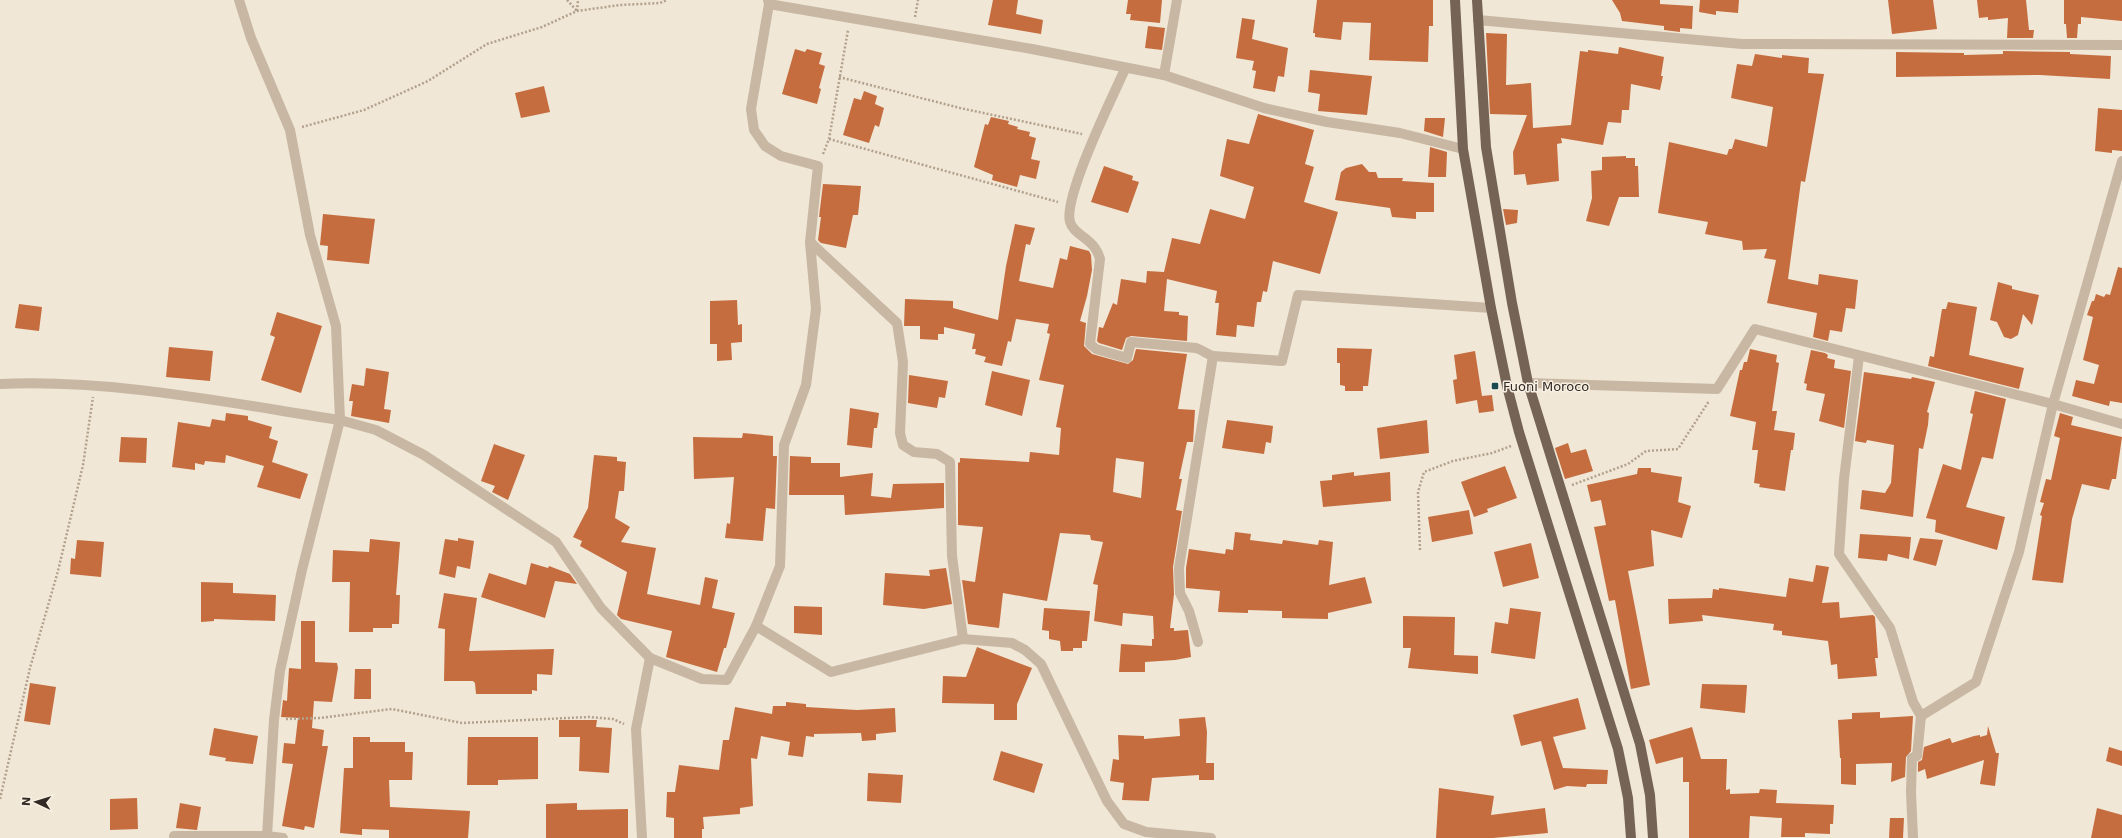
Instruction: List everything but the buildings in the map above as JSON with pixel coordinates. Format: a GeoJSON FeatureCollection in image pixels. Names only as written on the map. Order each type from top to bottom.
{"type":"FeatureCollection","features":[{"type":"Feature","properties":{"kind":"main road"},"geometry":{"type":"LineString","coordinates":[[1455,0],[1463,149],[1491,308],[1507,386],[1519,432],[1618,749],[1628,798],[1631,838]]}},
{"type":"Feature","properties":{"kind":"main road"},"geometry":{"type":"LineString","coordinates":[[1477,0],[1486,147],[1512,303],[1528,383],[1640,744],[1650,795],[1653,838]]}},
{"type":"Feature","properties":{"kind":"street"},"geometry":{"type":"LineString","coordinates":[[239,0],[251,38],[290,130],[310,235],[336,326],[340,420],[288,632],[280,671],[274,720],[268,836]]}},
{"type":"Feature","properties":{"kind":"street"},"geometry":{"type":"LineString","coordinates":[[1164,75],[1177,0]]}},
{"type":"Feature","properties":{"kind":"street"},"geometry":{"type":"LineString","coordinates":[[0,384],[39,383],[95,385],[340,420],[376,430],[424,455],[556,542],[601,608],[650,658],[702,679],[727,680],[756,626],[780,566],[784,445],[806,385],[816,309],[810,242],[818,166],[780,156],[765,146],[754,130],[751,109],[769,2],[851,19],[1032,49],[1125,69],[1164,75],[1209,92],[1264,108],[1327,122],[1400,133],[1463,149]]}},
{"type":"Feature","properties":{"kind":"street"},"geometry":{"type":"LineString","coordinates":[[1478,20],[1742,44],[2122,45]]}},
{"type":"Feature","properties":{"kind":"street"},"geometry":{"type":"LineString","coordinates":[[1125,69],[1094,137],[1070,205],[1070,222],[1074,229],[1092,242],[1100,259],[1090,344],[1096,349],[1127,358],[1131,342],[1196,348],[1201,349],[1205,354],[1213,356],[1282,361],[1298,295],[1491,308]]}},
{"type":"Feature","properties":{"kind":"street"},"geometry":{"type":"LineString","coordinates":[[1921,716],[1976,682],[2019,552],[2052,404],[2122,161]]}},
{"type":"Feature","properties":{"kind":"street"},"geometry":{"type":"LineString","coordinates":[[810,242],[897,323],[903,362],[900,433],[903,445],[914,452],[938,454],[950,462],[952,556],[963,639]]}},
{"type":"Feature","properties":{"kind":"street"},"geometry":{"type":"LineString","coordinates":[[1528,383],[1717,389],[1755,329],[2052,404],[2122,424]]}},
{"type":"Feature","properties":{"kind":"street"},"geometry":{"type":"LineString","coordinates":[[1198,642],[1189,611],[1180,593],[1179,568],[1213,356]]}},
{"type":"Feature","properties":{"kind":"street"},"geometry":{"type":"LineString","coordinates":[[1859,356],[1844,479],[1839,554],[1890,628],[1913,702],[1921,716],[1916,756],[1912,758],[1911,792],[1913,838]]}},
{"type":"Feature","properties":{"kind":"street"},"geometry":{"type":"LineString","coordinates":[[756,626],[831,672],[963,639],[1012,643],[1025,650],[1041,664],[1107,801],[1124,824],[1146,832],[1210,838]]}},
{"type":"Feature","properties":{"kind":"street"},"geometry":{"type":"LineString","coordinates":[[642,838],[636,729],[650,658]]}},
{"type":"Feature","properties":{"kind":"street"},"geometry":{"type":"LineString","coordinates":[[174,836],[268,836],[283,838]]}},
{"type":"Feature","properties":{"kind":"path"},"geometry":{"type":"LineString","coordinates":[[567,0],[577,11]]}},
{"type":"Feature","properties":{"kind":"path"},"geometry":{"type":"LineString","coordinates":[[577,11],[578,0]]}},
{"type":"Feature","properties":{"kind":"path"},"geometry":{"type":"LineString","coordinates":[[290,130],[364,110],[428,81],[486,44],[542,27],[577,11],[620,5],[660,3],[667,0]]}},
{"type":"Feature","properties":{"kind":"path"},"geometry":{"type":"LineString","coordinates":[[818,166],[829,139],[839,77],[851,19]]}},
{"type":"Feature","properties":{"kind":"path"},"geometry":{"type":"LineString","coordinates":[[839,77],[960,108],[1046,125],[1094,137]]}},
{"type":"Feature","properties":{"kind":"path"},"geometry":{"type":"LineString","coordinates":[[829,139],[1070,205]]}},
{"type":"Feature","properties":{"kind":"path"},"geometry":{"type":"LineString","coordinates":[[0,799],[30,668],[58,571],[83,465],[95,385]]}},
{"type":"Feature","properties":{"kind":"path"},"geometry":{"type":"LineString","coordinates":[[1560,489],[1628,464],[1646,451],[1678,449],[1717,389]]}},
{"type":"Feature","properties":{"kind":"path"},"geometry":{"type":"LineString","coordinates":[[1420,550],[1418,492],[1424,472],[1453,460],[1492,452],[1514,445],[1519,432]]}},
{"type":"Feature","properties":{"kind":"path"},"geometry":{"type":"LineString","coordinates":[[274,720],[320,718],[392,709],[462,723],[595,718],[613,719],[636,729]]}},
{"type":"Feature","properties":{"kind":"place","name":"Fuoni Moroco"},"geometry":{"type":"Point","coordinates":[1495,386]}}]}
